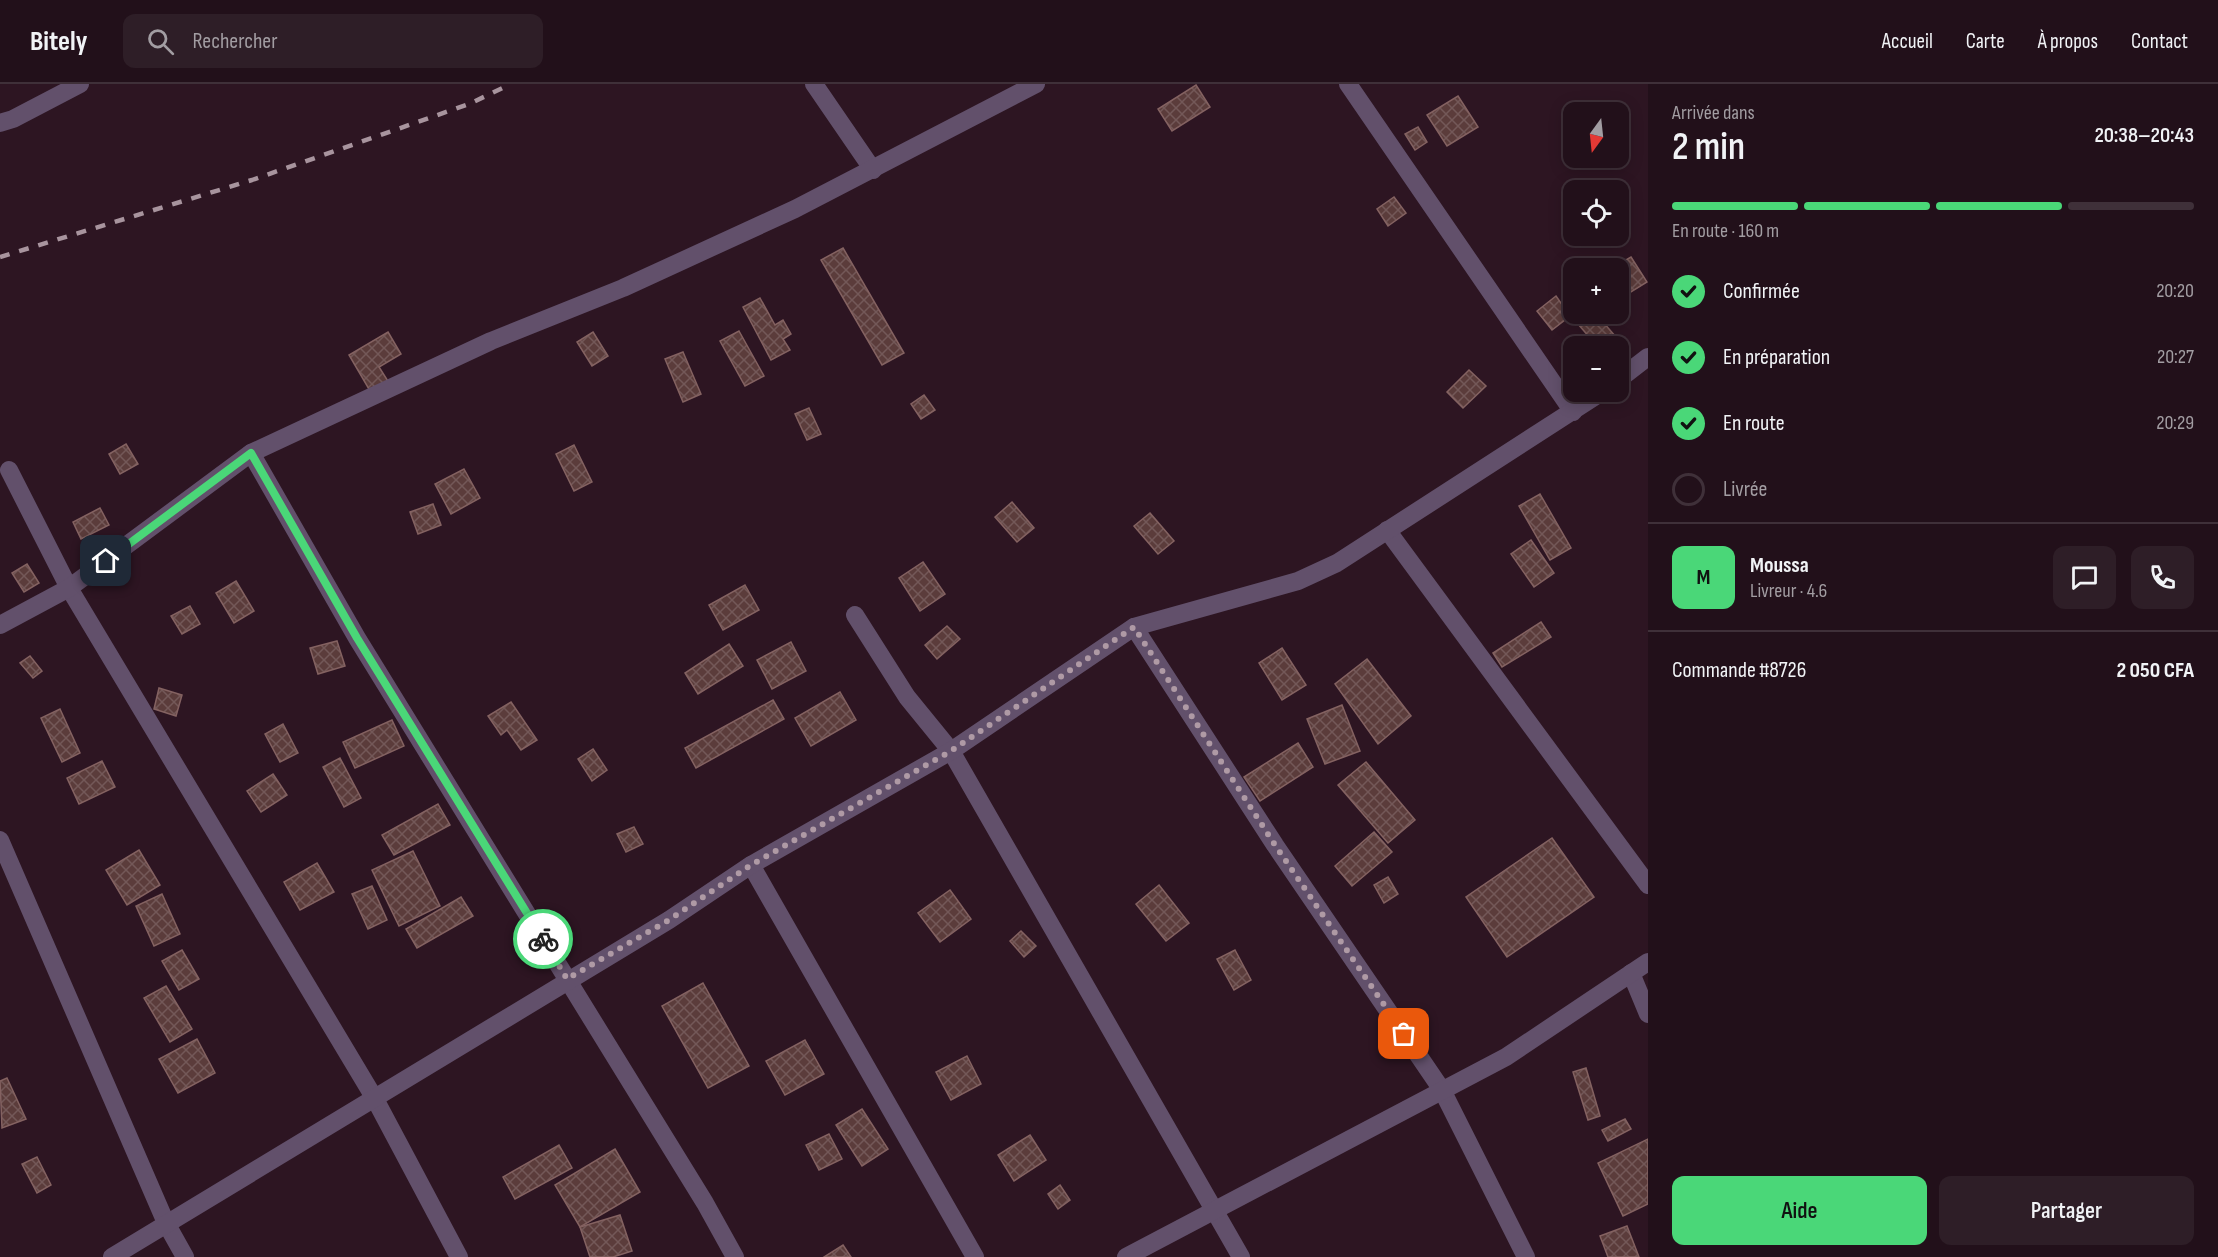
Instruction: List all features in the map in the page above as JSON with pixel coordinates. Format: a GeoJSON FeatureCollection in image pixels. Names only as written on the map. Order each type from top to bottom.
{"type":"FeatureCollection","features":[{"type":"Feature","properties":{"kind":"street"},"geometry":{"type":"LineString","coordinates":[[0,123],[13,119],[80,84]]}},
{"type":"Feature","properties":{"kind":"street"},"geometry":{"type":"LineString","coordinates":[[814,84],[873,170]]}},
{"type":"Feature","properties":{"kind":"street"},"geometry":{"type":"LineString","coordinates":[[0,625],[69,588],[251,453],[491,341],[623,288],[873,170],[1036,84]]}},
{"type":"Feature","properties":{"kind":"street"},"geometry":{"type":"LineString","coordinates":[[1348,84],[1573,412]]}},
{"type":"Feature","properties":{"kind":"street"},"geometry":{"type":"LineString","coordinates":[[1629,372],[1648,357]]}},
{"type":"Feature","properties":{"kind":"street"},"geometry":{"type":"LineString","coordinates":[[112,1257],[375,1099],[567,979],[669,920],[751,865],[951,751],[1134,627],[1298,581],[1337,563],[1588,402]]}},
{"type":"Feature","properties":{"kind":"street"},"geometry":{"type":"LineString","coordinates":[[251,453],[357,638],[705,1203],[735,1257]]}},
{"type":"Feature","properties":{"kind":"street"},"geometry":{"type":"LineString","coordinates":[[9,470],[69,588],[375,1099],[459,1257]]}},
{"type":"Feature","properties":{"kind":"street"},"geometry":{"type":"LineString","coordinates":[[1388,530],[1648,885]]}},
{"type":"Feature","properties":{"kind":"street"},"geometry":{"type":"LineString","coordinates":[[855,615],[907,697],[951,751],[1241,1257]]}},
{"type":"Feature","properties":{"kind":"street"},"geometry":{"type":"LineString","coordinates":[[1134,627],[1275,845],[1442,1090],[1526,1257]]}},
{"type":"Feature","properties":{"kind":"street"},"geometry":{"type":"LineString","coordinates":[[0,840],[166,1223],[185,1257]]}},
{"type":"Feature","properties":{"kind":"street"},"geometry":{"type":"LineString","coordinates":[[751,865],[975,1257]]}},
{"type":"Feature","properties":{"kind":"street"},"geometry":{"type":"LineString","coordinates":[[1126,1257],[1506,1057],[1648,962]]}},
{"type":"Feature","properties":{"kind":"street"},"geometry":{"type":"LineString","coordinates":[[1631,973],[1648,1014]]}},
{"type":"Feature","properties":{"kind":"building"},"geometry":{"type":"Polygon","coordinates":[[[1196,85],[1210,107],[1172,131],[1158,109],[1196,85]]]}},
{"type":"Feature","properties":{"kind":"building"},"geometry":{"type":"Polygon","coordinates":[[[1458,96],[1478,127],[1447,146],[1427,115],[1458,96]]]}},
{"type":"Feature","properties":{"kind":"building"},"geometry":{"type":"Polygon","coordinates":[[[1418,127],[1427,142],[1415,150],[1405,134],[1418,127]]]}},
{"type":"Feature","properties":{"kind":"building"},"geometry":{"type":"Polygon","coordinates":[[[1394,197],[1406,213],[1388,226],[1377,209],[1394,197]]]}},
{"type":"Feature","properties":{"kind":"building"},"geometry":{"type":"Polygon","coordinates":[[[843,248],[904,353],[882,365],[821,260],[843,248]]]}},
{"type":"Feature","properties":{"kind":"building"},"geometry":{"type":"Polygon","coordinates":[[[1631,257],[1647,282],[1629,293],[1629,258],[1631,257]]]}},
{"type":"Feature","properties":{"kind":"building"},"geometry":{"type":"Polygon","coordinates":[[[1556,296],[1563,306],[1563,321],[1552,330],[1537,311],[1556,296]]]}},
{"type":"Feature","properties":{"kind":"building"},"geometry":{"type":"Polygon","coordinates":[[[760,298],[775,325],[783,320],[791,334],[783,339],[790,350],[771,360],[743,307],[760,298]]]}},
{"type":"Feature","properties":{"kind":"building"},"geometry":{"type":"Polygon","coordinates":[[[1578,324],[1605,324],[1615,336],[1588,336],[1578,324]]]}},
{"type":"Feature","properties":{"kind":"building"},"geometry":{"type":"Polygon","coordinates":[[[739,331],[764,376],[745,386],[720,341],[739,331]]]}},
{"type":"Feature","properties":{"kind":"building"},"geometry":{"type":"Polygon","coordinates":[[[388,332],[401,354],[379,367],[391,386],[373,396],[349,355],[388,332]]]}},
{"type":"Feature","properties":{"kind":"building"},"geometry":{"type":"Polygon","coordinates":[[[593,332],[608,356],[592,366],[577,342],[593,332]]]}},
{"type":"Feature","properties":{"kind":"building"},"geometry":{"type":"Polygon","coordinates":[[[683,352],[701,394],[683,402],[665,359],[683,352]]]}},
{"type":"Feature","properties":{"kind":"building"},"geometry":{"type":"Polygon","coordinates":[[[1469,370],[1486,386],[1463,408],[1447,392],[1469,370]]]}},
{"type":"Feature","properties":{"kind":"building"},"geometry":{"type":"Polygon","coordinates":[[[924,395],[935,410],[921,419],[911,404],[924,395]]]}},
{"type":"Feature","properties":{"kind":"building"},"geometry":{"type":"Polygon","coordinates":[[[809,408],[821,434],[807,440],[795,414],[809,408]]]}},
{"type":"Feature","properties":{"kind":"building"},"geometry":{"type":"Polygon","coordinates":[[[126,444],[138,464],[120,474],[109,454],[126,444]]]}},
{"type":"Feature","properties":{"kind":"building"},"geometry":{"type":"Polygon","coordinates":[[[574,445],[592,482],[574,491],[556,454],[574,445]]]}},
{"type":"Feature","properties":{"kind":"building"},"geometry":{"type":"Polygon","coordinates":[[[464,469],[480,498],[451,514],[435,484],[464,469]]]}},
{"type":"Feature","properties":{"kind":"building"},"geometry":{"type":"Polygon","coordinates":[[[1540,494],[1571,548],[1550,560],[1519,506],[1540,494]]]}},
{"type":"Feature","properties":{"kind":"building"},"geometry":{"type":"Polygon","coordinates":[[[1012,502],[1034,528],[1017,542],[995,517],[1012,502]]]}},
{"type":"Feature","properties":{"kind":"building"},"geometry":{"type":"Polygon","coordinates":[[[433,504],[441,525],[418,534],[410,512],[433,504]]]}},
{"type":"Feature","properties":{"kind":"building"},"geometry":{"type":"Polygon","coordinates":[[[100,508],[109,525],[81,539],[73,522],[100,508]]]}},
{"type":"Feature","properties":{"kind":"building"},"geometry":{"type":"Polygon","coordinates":[[[1150,513],[1174,541],[1158,554],[1134,526],[1150,513]]]}},
{"type":"Feature","properties":{"kind":"building"},"geometry":{"type":"Polygon","coordinates":[[[1531,540],[1554,573],[1534,587],[1511,554],[1531,540]]]}},
{"type":"Feature","properties":{"kind":"building"},"geometry":{"type":"Polygon","coordinates":[[[923,562],[945,594],[920,611],[899,578],[923,562]]]}},
{"type":"Feature","properties":{"kind":"building"},"geometry":{"type":"Polygon","coordinates":[[[27,564],[39,583],[24,592],[12,573],[27,564]]]}},
{"type":"Feature","properties":{"kind":"building"},"geometry":{"type":"Polygon","coordinates":[[[236,581],[254,611],[234,623],[216,593],[236,581]]]}},
{"type":"Feature","properties":{"kind":"building"},"geometry":{"type":"Polygon","coordinates":[[[745,585],[759,610],[723,630],[709,605],[745,585]]]}},
{"type":"Feature","properties":{"kind":"building"},"geometry":{"type":"Polygon","coordinates":[[[190,606],[200,624],[182,634],[171,616],[190,606]]]}},
{"type":"Feature","properties":{"kind":"building"},"geometry":{"type":"Polygon","coordinates":[[[1541,622],[1551,637],[1502,667],[1493,653],[1541,622]]]}},
{"type":"Feature","properties":{"kind":"building"},"geometry":{"type":"Polygon","coordinates":[[[947,626],[960,639],[937,659],[925,645],[947,626]]]}},
{"type":"Feature","properties":{"kind":"building"},"geometry":{"type":"Polygon","coordinates":[[[337,641],[345,666],[318,674],[310,648],[337,641]]]}},
{"type":"Feature","properties":{"kind":"building"},"geometry":{"type":"Polygon","coordinates":[[[791,642],[806,671],[772,689],[757,660],[791,642]]]}},
{"type":"Feature","properties":{"kind":"building"},"geometry":{"type":"Polygon","coordinates":[[[729,644],[743,666],[698,694],[685,673],[729,644]]]}},
{"type":"Feature","properties":{"kind":"building"},"geometry":{"type":"Polygon","coordinates":[[[1282,648],[1306,685],[1282,700],[1259,663],[1282,648]]]}},
{"type":"Feature","properties":{"kind":"building"},"geometry":{"type":"Polygon","coordinates":[[[30,656],[42,671],[33,678],[20,663],[30,656]]]}},
{"type":"Feature","properties":{"kind":"building"},"geometry":{"type":"Polygon","coordinates":[[[1367,659],[1411,716],[1378,744],[1335,684],[1367,659]]]}},
{"type":"Feature","properties":{"kind":"building"},"geometry":{"type":"Polygon","coordinates":[[[159,688],[182,695],[176,716],[154,709],[159,688]]]}},
{"type":"Feature","properties":{"kind":"building"},"geometry":{"type":"Polygon","coordinates":[[[840,692],[856,720],[811,746],[795,718],[840,692]]]}},
{"type":"Feature","properties":{"kind":"building"},"geometry":{"type":"Polygon","coordinates":[[[773,700],[784,719],[696,768],[685,748],[773,700]]]}},
{"type":"Feature","properties":{"kind":"building"},"geometry":{"type":"Polygon","coordinates":[[[511,702],[537,740],[521,750],[507,730],[501,735],[488,716],[511,702]]]}},
{"type":"Feature","properties":{"kind":"building"},"geometry":{"type":"Polygon","coordinates":[[[1342,705],[1360,751],[1325,764],[1307,719],[1342,705]]]}},
{"type":"Feature","properties":{"kind":"building"},"geometry":{"type":"Polygon","coordinates":[[[60,709],[80,753],[62,762],[41,718],[60,709]]]}},
{"type":"Feature","properties":{"kind":"building"},"geometry":{"type":"Polygon","coordinates":[[[392,720],[404,746],[355,768],[343,742],[392,720]]]}},
{"type":"Feature","properties":{"kind":"building"},"geometry":{"type":"Polygon","coordinates":[[[283,724],[298,753],[280,762],[265,734],[283,724]]]}},
{"type":"Feature","properties":{"kind":"building"},"geometry":{"type":"Polygon","coordinates":[[[1298,743],[1313,767],[1260,801],[1244,777],[1298,743]]]}},
{"type":"Feature","properties":{"kind":"building"},"geometry":{"type":"Polygon","coordinates":[[[593,749],[607,770],[592,781],[578,759],[593,749]]]}},
{"type":"Feature","properties":{"kind":"building"},"geometry":{"type":"Polygon","coordinates":[[[340,758],[361,798],[344,807],[323,767],[340,758]]]}},
{"type":"Feature","properties":{"kind":"building"},"geometry":{"type":"Polygon","coordinates":[[[102,761],[115,787],[79,804],[67,778],[102,761]]]}},
{"type":"Feature","properties":{"kind":"building"},"geometry":{"type":"Polygon","coordinates":[[[1366,762],[1415,820],[1388,843],[1338,785],[1366,762]]]}},
{"type":"Feature","properties":{"kind":"building"},"geometry":{"type":"Polygon","coordinates":[[[273,774],[287,795],[261,812],[247,791],[273,774]]]}},
{"type":"Feature","properties":{"kind":"building"},"geometry":{"type":"Polygon","coordinates":[[[438,804],[450,825],[394,855],[382,835],[438,804]]]}},
{"type":"Feature","properties":{"kind":"building"},"geometry":{"type":"Polygon","coordinates":[[[634,827],[643,844],[626,852],[617,834],[634,827]]]}},
{"type":"Feature","properties":{"kind":"building"},"geometry":{"type":"Polygon","coordinates":[[[1374,832],[1392,852],[1352,886],[1335,866],[1374,832]]]}},
{"type":"Feature","properties":{"kind":"building"},"geometry":{"type":"Polygon","coordinates":[[[1552,838],[1594,897],[1507,957],[1466,897],[1552,838]]]}},
{"type":"Feature","properties":{"kind":"building"},"geometry":{"type":"Polygon","coordinates":[[[139,850],[160,885],[127,905],[106,870],[139,850]]]}},
{"type":"Feature","properties":{"kind":"building"},"geometry":{"type":"Polygon","coordinates":[[[413,851],[440,906],[399,926],[372,870],[413,851]]]}},
{"type":"Feature","properties":{"kind":"building"},"geometry":{"type":"Polygon","coordinates":[[[317,863],[334,892],[300,910],[284,882],[317,863]]]}},
{"type":"Feature","properties":{"kind":"building"},"geometry":{"type":"Polygon","coordinates":[[[1388,877],[1398,894],[1384,903],[1374,885],[1388,877]]]}},
{"type":"Feature","properties":{"kind":"building"},"geometry":{"type":"Polygon","coordinates":[[[1159,885],[1189,923],[1166,941],[1136,904],[1159,885]]]}},
{"type":"Feature","properties":{"kind":"building"},"geometry":{"type":"Polygon","coordinates":[[[372,886],[387,920],[368,929],[352,894],[372,886]]]}},
{"type":"Feature","properties":{"kind":"building"},"geometry":{"type":"Polygon","coordinates":[[[950,890],[971,919],[940,942],[918,913],[950,890]]]}},
{"type":"Feature","properties":{"kind":"building"},"geometry":{"type":"Polygon","coordinates":[[[162,894],[180,934],[154,946],[136,906],[162,894]]]}},
{"type":"Feature","properties":{"kind":"building"},"geometry":{"type":"Polygon","coordinates":[[[461,897],[473,916],[417,948],[406,929],[461,897]]]}},
{"type":"Feature","properties":{"kind":"building"},"geometry":{"type":"Polygon","coordinates":[[[1021,931],[1036,946],[1024,957],[1010,941],[1021,931]]]}},
{"type":"Feature","properties":{"kind":"building"},"geometry":{"type":"Polygon","coordinates":[[[182,950],[199,979],[179,990],[162,961],[182,950]]]}},
{"type":"Feature","properties":{"kind":"building"},"geometry":{"type":"Polygon","coordinates":[[[1235,950],[1251,980],[1234,990],[1217,959],[1235,950]]]}},
{"type":"Feature","properties":{"kind":"building"},"geometry":{"type":"Polygon","coordinates":[[[703,983],[749,1066],[708,1088],[662,1006],[703,983]]]}},
{"type":"Feature","properties":{"kind":"building"},"geometry":{"type":"Polygon","coordinates":[[[166,986],[192,1029],[170,1042],[144,998],[166,986]]]}},
{"type":"Feature","properties":{"kind":"building"},"geometry":{"type":"Polygon","coordinates":[[[197,1039],[215,1073],[178,1093],[159,1059],[197,1039]]]}},
{"type":"Feature","properties":{"kind":"building"},"geometry":{"type":"Polygon","coordinates":[[[805,1040],[824,1074],[785,1095],[766,1061],[805,1040]]]}},
{"type":"Feature","properties":{"kind":"building"},"geometry":{"type":"Polygon","coordinates":[[[967,1056],[981,1084],[951,1100],[936,1072],[967,1056]]]}},
{"type":"Feature","properties":{"kind":"building"},"geometry":{"type":"Polygon","coordinates":[[[1586,1068],[1600,1116],[1588,1120],[1573,1072],[1586,1068]]]}},
{"type":"Feature","properties":{"kind":"building"},"geometry":{"type":"Polygon","coordinates":[[[7,1078],[26,1119],[2,1128],[0,1081],[7,1078]]]}},
{"type":"Feature","properties":{"kind":"building"},"geometry":{"type":"Polygon","coordinates":[[[862,1109],[888,1149],[862,1166],[836,1125],[862,1109]]]}},
{"type":"Feature","properties":{"kind":"building"},"geometry":{"type":"Polygon","coordinates":[[[1625,1119],[1631,1129],[1608,1141],[1602,1130],[1625,1119]]]}},
{"type":"Feature","properties":{"kind":"building"},"geometry":{"type":"Polygon","coordinates":[[[829,1134],[842,1159],[819,1170],[806,1145],[829,1134]]]}},
{"type":"Feature","properties":{"kind":"building"},"geometry":{"type":"Polygon","coordinates":[[[1030,1135],[1046,1160],[1014,1181],[998,1155],[1030,1135]]]}},
{"type":"Feature","properties":{"kind":"building"},"geometry":{"type":"Polygon","coordinates":[[[1648,1139],[1648,1204],[1623,1216],[1598,1163],[1648,1139]]]}},
{"type":"Feature","properties":{"kind":"building"},"geometry":{"type":"Polygon","coordinates":[[[559,1145],[572,1168],[515,1199],[503,1177],[559,1145]]]}},
{"type":"Feature","properties":{"kind":"building"},"geometry":{"type":"Polygon","coordinates":[[[615,1149],[640,1192],[580,1227],[555,1185],[615,1149]]]}},
{"type":"Feature","properties":{"kind":"building"},"geometry":{"type":"Polygon","coordinates":[[[37,1157],[51,1185],[37,1193],[22,1164],[37,1157]]]}},
{"type":"Feature","properties":{"kind":"building"},"geometry":{"type":"Polygon","coordinates":[[[1060,1185],[1070,1200],[1058,1209],[1048,1194],[1060,1185]]]}},
{"type":"Feature","properties":{"kind":"building"},"geometry":{"type":"Polygon","coordinates":[[[620,1215],[632,1251],[613,1257],[590,1257],[580,1227],[620,1215]]]}},
{"type":"Feature","properties":{"kind":"building"},"geometry":{"type":"Polygon","coordinates":[[[1627,1226],[1639,1257],[1608,1257],[1600,1236],[1627,1226]]]}},
{"type":"Feature","properties":{"kind":"building"},"geometry":{"type":"Polygon","coordinates":[[[843,1245],[851,1257],[824,1257],[843,1245]]]}},
{"type":"Feature","properties":{"kind":"railway"},"geometry":{"type":"LineString","coordinates":[[0,257],[252,180],[469,104],[511,84]]}},
{"type":"Feature","properties":{"kind":"way so far"},"geometry":{"type":"LineString","coordinates":[[543,939],[567,979],[669,920],[751,865],[951,751],[1134,627],[1275,845],[1404,1034]]}},
{"type":"Feature","properties":{"kind":"route"},"geometry":{"type":"LineString","coordinates":[[106,561],[251,453],[357,638],[543,939]]}}]}
